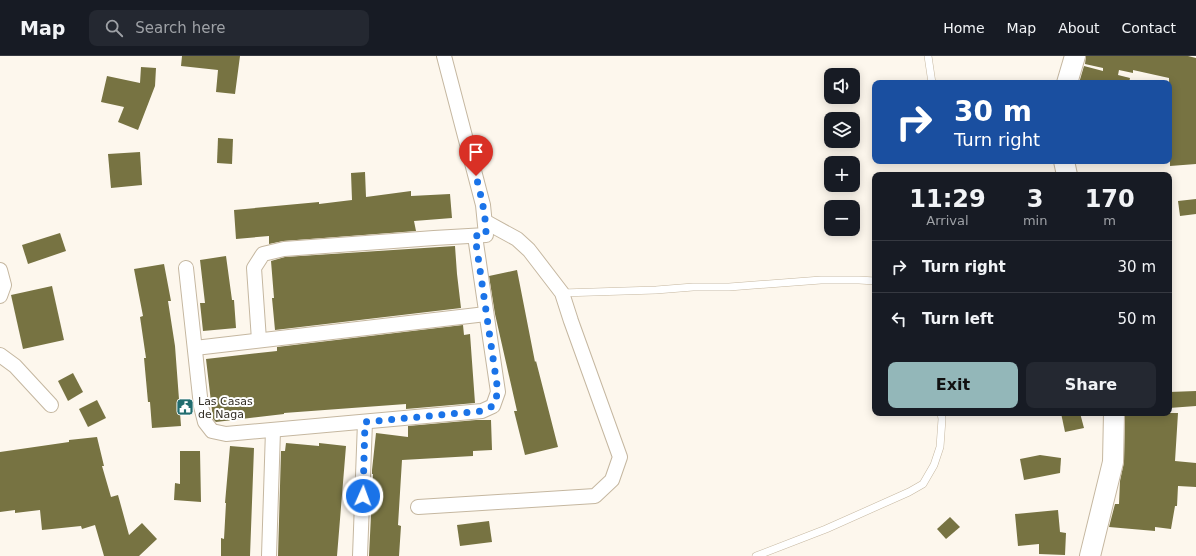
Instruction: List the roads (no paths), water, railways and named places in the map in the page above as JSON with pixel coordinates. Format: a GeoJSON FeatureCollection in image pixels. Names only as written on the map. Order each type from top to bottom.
{"type":"FeatureCollection","features":[{"type":"Feature","properties":{"kind":"street"},"geometry":{"type":"LineString","coordinates":[[186,268],[201,406],[205,422],[212,431],[226,434],[365,422],[482,411],[493,406],[498,392],[486,314],[482,231],[483,205],[444,56]]}},
{"type":"Feature","properties":{"kind":"street"},"geometry":{"type":"LineString","coordinates":[[1068,80],[1075,56]]}},
{"type":"Feature","properties":{"kind":"street"},"geometry":{"type":"LineString","coordinates":[[259,340],[254,268],[263,254],[284,249],[482,231],[517,239],[529,250],[562,293],[620,457],[612,480],[595,496],[418,506]]}},
{"type":"Feature","properties":{"kind":"street"},"geometry":{"type":"LineString","coordinates":[[0,270],[4,285],[0,296]]}},
{"type":"Feature","properties":{"kind":"street"},"geometry":{"type":"LineString","coordinates":[[195,348],[486,314]]}},
{"type":"Feature","properties":{"kind":"street"},"geometry":{"type":"LineString","coordinates":[[0,355],[15,366],[51,405]]}},
{"type":"Feature","properties":{"kind":"street"},"geometry":{"type":"LineString","coordinates":[[1090,556],[1113,462],[1114,416]]}},
{"type":"Feature","properties":{"kind":"street"},"geometry":{"type":"LineString","coordinates":[[360,556],[365,422]]}},
{"type":"Feature","properties":{"kind":"street"},"geometry":{"type":"LineString","coordinates":[[269,556],[274,430]]}},
{"type":"Feature","properties":{"kind":"lane"},"geometry":{"type":"LineString","coordinates":[[928,56],[932,80]]}},
{"type":"Feature","properties":{"kind":"lane"},"geometry":{"type":"LineString","coordinates":[[562,293],[656,290],[693,287],[729,287],[821,280],[872,281]]}},
{"type":"Feature","properties":{"kind":"lane"},"geometry":{"type":"LineString","coordinates":[[756,556],[826,529],[909,492],[923,484],[934,466],[940,447],[942,416]]}},
{"type":"Feature","properties":{"kind":"place","name":"Las Casas de Naga"},"geometry":{"type":"Point","coordinates":[185,407]}}]}
